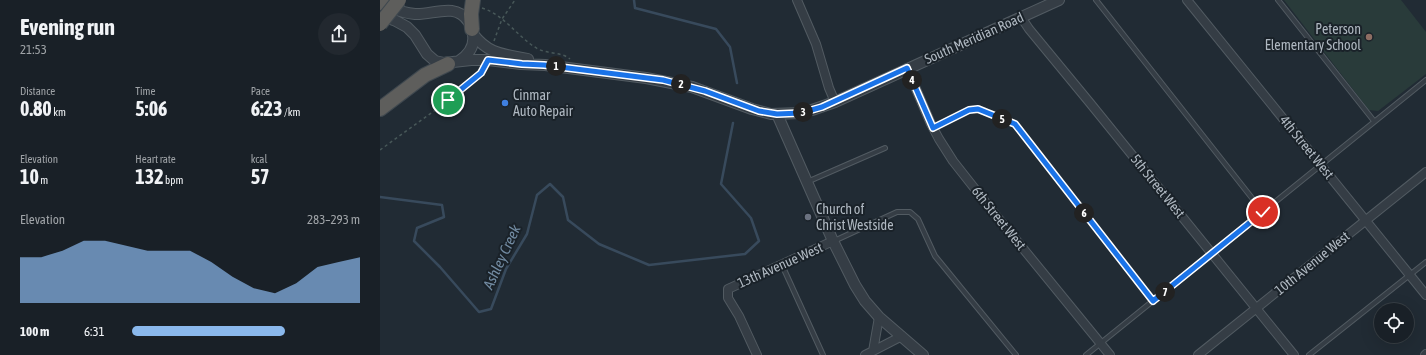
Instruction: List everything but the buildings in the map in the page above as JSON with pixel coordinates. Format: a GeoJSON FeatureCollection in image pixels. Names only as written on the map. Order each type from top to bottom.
{"type":"FeatureCollection","features":[{"type":"Feature","properties":{"kind":"highway"},"geometry":{"type":"LineString","coordinates":[[380,4],[382,0]]}},
{"type":"Feature","properties":{"kind":"highway"},"geometry":{"type":"LineString","coordinates":[[380,24],[399,0]]}},
{"type":"Feature","properties":{"kind":"highway"},"geometry":{"type":"LineString","coordinates":[[472,31],[473,3]]}},
{"type":"Feature","properties":{"kind":"highway"},"geometry":{"type":"LineString","coordinates":[[380,109],[425,75],[454,62]]}},
{"type":"Feature","properties":{"kind":"street"},"geometry":{"type":"LineString","coordinates":[[797,0],[816,44],[829,88],[835,102]]}},
{"type":"Feature","properties":{"kind":"street","name":"South Meridian Road"},"geometry":{"type":"LineString","coordinates":[[454,62],[489,55],[522,64],[574,68],[679,84],[705,91],[759,111],[777,114],[801,113],[835,102],[1059,0]]}},
{"type":"Feature","properties":{"kind":"street","name":"4th Street West"},"geometry":{"type":"LineString","coordinates":[[1187,0],[1426,295]]}},
{"type":"Feature","properties":{"kind":"street"},"geometry":{"type":"LineString","coordinates":[[380,4],[415,14],[447,10],[457,12],[466,18],[472,31],[489,55]]}},
{"type":"Feature","properties":{"kind":"street"},"geometry":{"type":"LineString","coordinates":[[380,15],[407,27],[415,35],[431,58],[439,62],[454,62],[468,54],[473,45],[472,31]]}},
{"type":"Feature","properties":{"kind":"street","name":"5th Street West"},"geometry":{"type":"LineString","coordinates":[[1021,17],[1029,29],[1294,355]]}},
{"type":"Feature","properties":{"kind":"street","name":"6th Street West"},"geometry":{"type":"LineString","coordinates":[[907,68],[933,128],[953,161],[1110,355]]}},
{"type":"Feature","properties":{"kind":"street"},"geometry":{"type":"LineString","coordinates":[[777,114],[833,241],[855,285],[865,301],[879,317],[923,355]]}},
{"type":"Feature","properties":{"kind":"street","name":"10th Avenue West"},"geometry":{"type":"LineString","coordinates":[[1198,355],[1426,172]]}},
{"type":"Feature","properties":{"kind":"street","name":"13th Avenue West"},"geometry":{"type":"LineString","coordinates":[[757,355],[739,316],[728,298],[728,289],[833,241]]}},
{"type":"Feature","properties":{"kind":"street"},"geometry":{"type":"LineString","coordinates":[[873,351],[879,317]]}},
{"type":"Feature","properties":{"kind":"street"},"geometry":{"type":"LineString","coordinates":[[864,355],[902,336]]}},
{"type":"Feature","properties":{"kind":"lane"},"geometry":{"type":"LineString","coordinates":[[1096,0],[1263,212]]}},
{"type":"Feature","properties":{"kind":"lane"},"geometry":{"type":"LineString","coordinates":[[1278,0],[1374,121]]}},
{"type":"Feature","properties":{"kind":"lane"},"geometry":{"type":"LineString","coordinates":[[1086,355],[1426,80]]}},
{"type":"Feature","properties":{"kind":"lane"},"geometry":{"type":"LineString","coordinates":[[933,128],[969,110],[978,109],[1015,124],[1153,301]]}},
{"type":"Feature","properties":{"kind":"lane"},"geometry":{"type":"LineString","coordinates":[[807,182],[885,148]]}},
{"type":"Feature","properties":{"kind":"lane"},"geometry":{"type":"LineString","coordinates":[[833,241],[897,212],[910,212],[918,219],[935,256],[1016,355]]}},
{"type":"Feature","properties":{"kind":"lane"},"geometry":{"type":"LineString","coordinates":[[1310,355],[1426,262]]}},
{"type":"Feature","properties":{"kind":"lane"},"geometry":{"type":"LineString","coordinates":[[782,265],[823,355]]}},
{"type":"Feature","properties":{"kind":"path"},"geometry":{"type":"LineString","coordinates":[[380,150],[441,106],[478,76],[484,69],[496,31],[515,0]]}},
{"type":"Feature","properties":{"kind":"path"},"geometry":{"type":"LineString","coordinates":[[473,3],[502,19],[535,48],[568,57],[574,68]]}},
{"type":"Feature","properties":{"kind":"shaded area","name":"Peterson Elementary School"},"geometry":{"type":"Polygon","coordinates":[[[1284,0],[1401,0],[1426,32],[1426,74],[1378,111],[1369,110],[1284,0]]]}},
{"type":"Feature","properties":{"kind":"waterway","name":"Ashley Creek"},"geometry":{"type":"LineString","coordinates":[[634,0],[635,8],[716,29],[730,47],[737,83]]}},
{"type":"Feature","properties":{"kind":"waterway","name":"Ashley Creek"},"geometry":{"type":"LineString","coordinates":[[380,197],[442,205],[444,217],[417,228],[414,241],[440,267],[479,312],[491,309],[506,269],[527,234],[537,195],[550,184],[563,197],[568,220],[599,244],[649,265],[745,254],[759,241],[751,218],[721,184],[733,123]]}},
{"type":"Feature","properties":{"kind":"place","name":"Peterson Elementary School"},"geometry":{"type":"Point","coordinates":[1369,37]}},
{"type":"Feature","properties":{"kind":"place","name":"Cinmar Auto Repair"},"geometry":{"type":"Point","coordinates":[505,103]}},
{"type":"Feature","properties":{"kind":"place","name":"Church of Christ Westside"},"geometry":{"type":"Point","coordinates":[808,217]}},
{"type":"Feature","properties":{"kind":"route"},"geometry":{"type":"LineString","coordinates":[[448,100],[481,73],[488,60],[544,65],[663,80],[705,91],[765,113],[789,114],[801,113],[835,102],[907,68],[933,128],[969,110],[978,109],[1015,124],[1153,301],[1263,212]]}}]}
